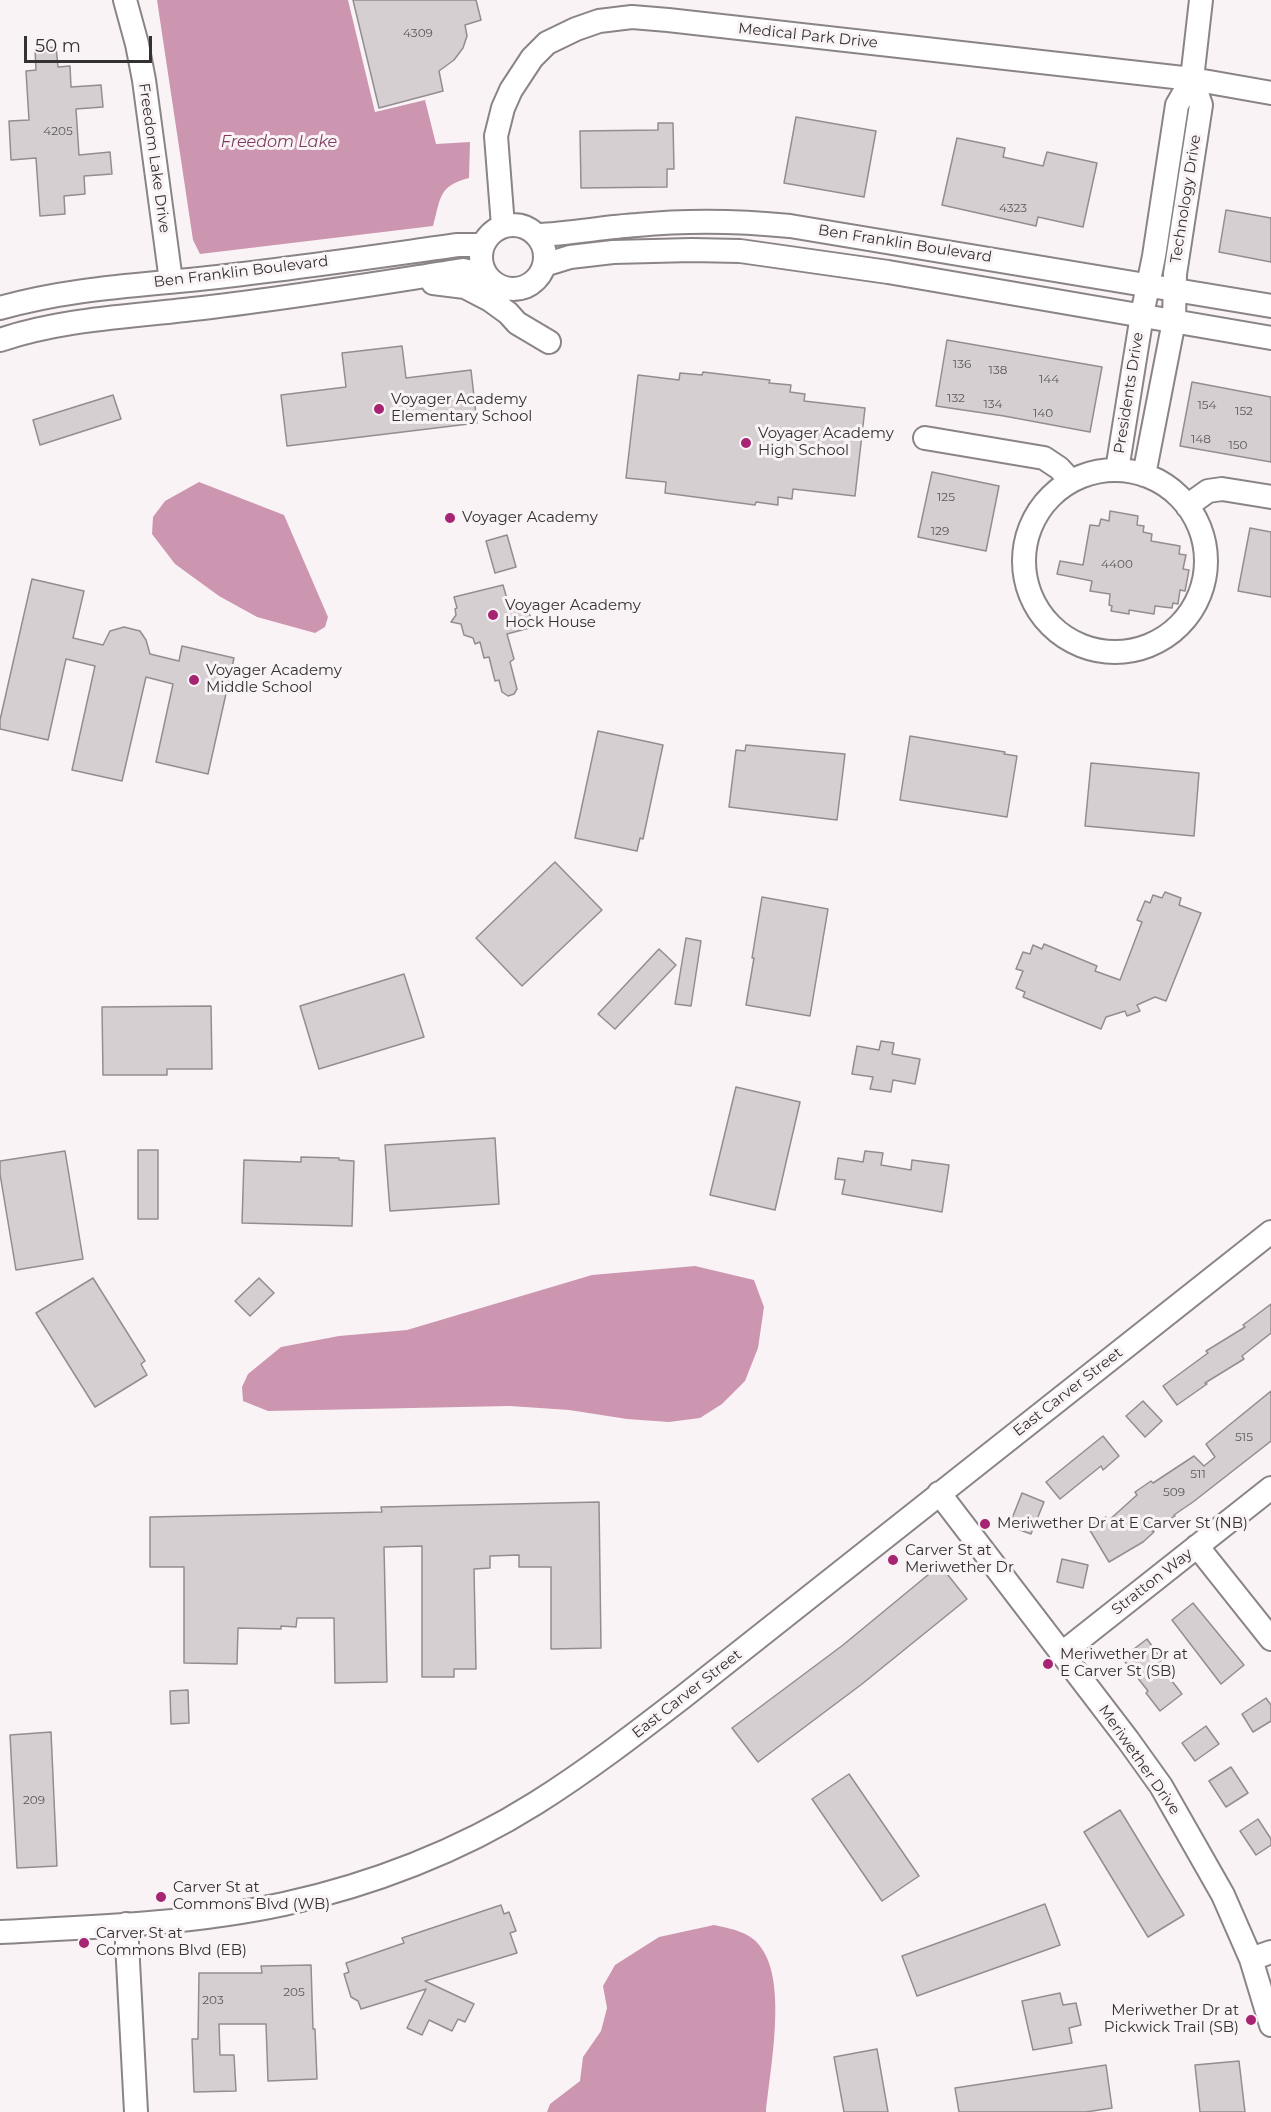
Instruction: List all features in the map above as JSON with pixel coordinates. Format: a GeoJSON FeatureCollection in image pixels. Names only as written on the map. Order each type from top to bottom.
{"type":"FeatureCollection","features":[{"type":"Feature","properties":{"kind":"street","name":"Freedom Lake Drive"},"geometry":{"type":"LineString","coordinates":[[124,0],[137,44],[144,80],[171,281]]}},
{"type":"Feature","properties":{"kind":"street","name":"Technology Drive"},"geometry":{"type":"LineString","coordinates":[[1142,315],[1154,256],[1177,105],[1192,79],[1201,0]]}},
{"type":"Feature","properties":{"kind":"street","name":"Medical Park Drive"},"geometry":{"type":"LineString","coordinates":[[503,226],[496,136],[501,114],[511,90],[532,58],[548,43],[576,29],[599,21],[621,17],[649,18],[1192,79],[1271,93]]}},
{"type":"Feature","properties":{"kind":"street","name":"Technology Drive"},"geometry":{"type":"LineString","coordinates":[[1174,321],[1175,274],[1201,105],[1192,79]]}},
{"type":"Feature","properties":{"kind":"street","name":"Ben Franklin Boulevard"},"geometry":{"type":"LineString","coordinates":[[536,235],[567,234],[638,224],[743,221],[860,236],[1271,306]]}},
{"type":"Feature","properties":{"kind":"street"},"geometry":{"type":"LineString","coordinates":[[503,226],[521,226],[536,235],[544,249],[544,265],[540,275],[532,283],[523,288],[513,289],[502,287],[486,275],[481,260],[483,245],[488,237],[503,226]]}},
{"type":"Feature","properties":{"kind":"street","name":"Ben Franklin Boulevard"},"geometry":{"type":"LineString","coordinates":[[0,309],[48,296],[458,245],[483,245]]}},
{"type":"Feature","properties":{"kind":"street","name":"Ben Franklin Boulevard"},"geometry":{"type":"LineString","coordinates":[[544,265],[570,256],[613,252],[740,251],[888,272],[1271,338]]}},
{"type":"Feature","properties":{"kind":"street","name":"Ben Franklin Boulevard"},"geometry":{"type":"LineString","coordinates":[[0,340],[27,331],[61,325],[203,308],[463,270],[486,275]]}},
{"type":"Feature","properties":{"kind":"street","name":"Ben Franklin Boulevard"},"geometry":{"type":"LineString","coordinates":[[399,280],[465,287],[490,300],[517,323],[549,342]]}},
{"type":"Feature","properties":{"kind":"street","name":"Presidents Drive"},"geometry":{"type":"LineString","coordinates":[[1117,470],[1142,315]]}},
{"type":"Feature","properties":{"kind":"street","name":"Presidents Drive"},"geometry":{"type":"LineString","coordinates":[[1144,475],[1174,321]]}},
{"type":"Feature","properties":{"kind":"street"},"geometry":{"type":"LineString","coordinates":[[924,438],[1044,458],[1059,468],[1071,481]]}},
{"type":"Feature","properties":{"kind":"street","name":"Presidents Drive"},"geometry":{"type":"LineString","coordinates":[[1117,470],[1144,475],[1167,488],[1187,506],[1198,524],[1204,544],[1206,565],[1202,586],[1195,605],[1182,622],[1166,636],[1148,646],[1127,651],[1106,652],[1086,647],[1067,638],[1050,625],[1028,590],[1024,569],[1024,548],[1030,528],[1040,509],[1071,481],[1086,475],[1117,470]]}},
{"type":"Feature","properties":{"kind":"street"},"geometry":{"type":"LineString","coordinates":[[1187,506],[1208,491],[1222,489],[1271,497]]}},
{"type":"Feature","properties":{"kind":"street","name":"East Carver Street"},"geometry":{"type":"LineString","coordinates":[[0,1932],[187,1919],[284,1904],[378,1877],[432,1857],[534,1805],[600,1761],[749,1646],[939,1493],[1271,1232]]}},
{"type":"Feature","properties":{"kind":"street","name":"Stratton Way"},"geometry":{"type":"LineString","coordinates":[[1061,1654],[1271,1488]]}},
{"type":"Feature","properties":{"kind":"street","name":"Meriwether Drive"},"geometry":{"type":"LineString","coordinates":[[939,1493],[1161,1786],[1223,1895],[1261,1956],[1271,2025]]}},
{"type":"Feature","properties":{"kind":"street"},"geometry":{"type":"LineString","coordinates":[[1197,1546],[1271,1639]]}},
{"type":"Feature","properties":{"kind":"street"},"geometry":{"type":"LineString","coordinates":[[126,1924],[136,2112]]}},
{"type":"Feature","properties":{"kind":"water","name":"Freedom Lake"},"geometry":{"type":"Polygon","coordinates":[[[157,0],[348,0],[375,112],[425,100],[436,144],[470,142],[469,178],[446,189],[433,226],[200,254],[193,240],[157,0]]]}},
{"type":"Feature","properties":{"kind":"water"},"geometry":{"type":"Polygon","coordinates":[[[199,482],[284,515],[328,617],[325,627],[315,633],[257,617],[219,596],[175,564],[152,534],[153,517],[165,501],[199,482]]]}},
{"type":"Feature","properties":{"kind":"water"},"geometry":{"type":"Polygon","coordinates":[[[695,1266],[754,1280],[764,1307],[758,1348],[745,1381],[722,1404],[700,1418],[669,1422],[627,1419],[569,1410],[510,1406],[268,1411],[243,1401],[242,1387],[248,1374],[281,1347],[339,1336],[407,1330],[592,1275],[695,1266]]]}},
{"type":"Feature","properties":{"kind":"water"},"geometry":{"type":"Polygon","coordinates":[[[714,1925],[741,1932],[753,1939],[762,1949],[770,1965],[774,1984],[775,2028],[766,2112],[547,2112],[550,2104],[580,2081],[583,2057],[601,2031],[607,2008],[603,1986],[615,1965],[659,1937],[714,1925]]]}},
{"type":"Feature","properties":{"kind":"building"},"geometry":{"type":"Polygon","coordinates":[[[353,0],[476,0],[481,20],[465,25],[467,36],[463,48],[454,60],[439,71],[443,91],[379,108],[353,0]]]}},
{"type":"Feature","properties":{"kind":"building"},"geometry":{"type":"Polygon","coordinates":[[[56,47],[58,67],[70,66],[71,87],[101,85],[103,107],[76,109],[79,155],[110,152],[112,174],[84,176],[85,194],[64,196],[65,214],[40,216],[36,158],[11,160],[9,121],[29,120],[26,71],[36,70],[35,49],[56,47]]]}},
{"type":"Feature","properties":{"kind":"building"},"geometry":{"type":"Polygon","coordinates":[[[796,117],[876,131],[864,197],[784,183],[796,117]]]}},
{"type":"Feature","properties":{"kind":"building"},"geometry":{"type":"Polygon","coordinates":[[[658,123],[673,123],[674,169],[667,169],[667,187],[581,188],[580,131],[658,130],[658,123]]]}},
{"type":"Feature","properties":{"kind":"building"},"geometry":{"type":"Polygon","coordinates":[[[957,138],[1005,148],[1003,157],[1043,166],[1047,152],[1097,163],[1083,227],[1038,217],[1036,226],[942,205],[957,138]]]}},
{"type":"Feature","properties":{"kind":"building"},"geometry":{"type":"Polygon","coordinates":[[[1226,210],[1271,218],[1271,262],[1219,252],[1226,210]]]}},
{"type":"Feature","properties":{"kind":"building"},"geometry":{"type":"Polygon","coordinates":[[[947,340],[1102,367],[1090,432],[936,406],[947,340]]]}},
{"type":"Feature","properties":{"kind":"building","name":"Voyager Academy Elementary School"},"geometry":{"type":"Polygon","coordinates":[[[402,346],[406,378],[471,370],[477,423],[287,446],[281,395],[346,387],[342,353],[402,346]]]}},
{"type":"Feature","properties":{"kind":"building","name":"Voyager Academy High School"},"geometry":{"type":"Polygon","coordinates":[[[703,372],[770,380],[769,383],[791,385],[790,392],[805,394],[804,401],[865,408],[855,496],[793,489],[792,499],[778,497],[778,505],[756,502],[755,505],[665,493],[666,482],[626,478],[638,375],[679,380],[680,373],[702,375],[703,372]]]}},
{"type":"Feature","properties":{"kind":"building"},"geometry":{"type":"Polygon","coordinates":[[[1192,382],[1271,397],[1271,462],[1180,446],[1192,382]]]}},
{"type":"Feature","properties":{"kind":"building"},"geometry":{"type":"Polygon","coordinates":[[[113,395],[121,419],[40,445],[33,420],[113,395]]]}},
{"type":"Feature","properties":{"kind":"building"},"geometry":{"type":"Polygon","coordinates":[[[932,472],[999,486],[986,551],[918,537],[932,472]]]}},
{"type":"Feature","properties":{"kind":"building"},"geometry":{"type":"Polygon","coordinates":[[[1110,511],[1138,516],[1137,525],[1144,526],[1143,532],[1152,534],[1151,541],[1180,546],[1179,554],[1186,555],[1183,569],[1189,570],[1185,591],[1180,590],[1178,604],[1173,603],[1172,608],[1155,606],[1154,614],[1129,610],[1129,614],[1111,611],[1110,594],[1090,591],[1092,581],[1057,574],[1060,561],[1083,565],[1090,525],[1099,526],[1101,519],[1109,521],[1110,511]]]}},
{"type":"Feature","properties":{"kind":"building"},"geometry":{"type":"Polygon","coordinates":[[[1250,528],[1271,532],[1271,597],[1238,591],[1250,528]]]}},
{"type":"Feature","properties":{"kind":"building"},"geometry":{"type":"Polygon","coordinates":[[[507,535],[516,567],[495,573],[486,541],[507,535]]]}},
{"type":"Feature","properties":{"kind":"building","name":"Voyager Academy Middle School"},"geometry":{"type":"Polygon","coordinates":[[[32,579],[84,591],[73,638],[103,645],[110,631],[124,627],[140,631],[146,640],[150,654],[179,661],[182,646],[234,658],[208,774],[156,762],[173,684],[146,677],[122,781],[72,770],[95,666],[66,659],[48,740],[0,729],[0,720],[32,579]]]}},
{"type":"Feature","properties":{"kind":"building","name":"Voyager Academy Hock House"},"geometry":{"type":"Polygon","coordinates":[[[503,585],[509,606],[521,602],[522,606],[527,605],[533,627],[507,634],[514,659],[510,662],[517,689],[514,694],[508,696],[502,692],[499,680],[495,681],[489,657],[484,658],[480,642],[475,644],[473,638],[464,635],[461,624],[451,622],[456,615],[455,609],[457,608],[454,597],[503,585]]]}},
{"type":"Feature","properties":{"kind":"building"},"geometry":{"type":"Polygon","coordinates":[[[598,731],[663,745],[643,839],[640,838],[637,851],[575,838],[598,731]]]}},
{"type":"Feature","properties":{"kind":"building"},"geometry":{"type":"Polygon","coordinates":[[[910,736],[1017,756],[1007,817],[900,800],[910,736]]]}},
{"type":"Feature","properties":{"kind":"building"},"geometry":{"type":"Polygon","coordinates":[[[746,745],[845,754],[837,820],[729,807],[736,750],[745,751],[746,745]]]}},
{"type":"Feature","properties":{"kind":"building"},"geometry":{"type":"Polygon","coordinates":[[[1091,763],[1199,773],[1194,836],[1085,826],[1091,763]]]}},
{"type":"Feature","properties":{"kind":"building"},"geometry":{"type":"Polygon","coordinates":[[[555,862],[602,910],[522,986],[476,938],[555,862]]]}},
{"type":"Feature","properties":{"kind":"building"},"geometry":{"type":"Polygon","coordinates":[[[1165,892],[1181,898],[1179,905],[1201,913],[1166,1001],[1155,997],[1137,1005],[1140,1011],[1127,1016],[1125,1011],[1106,1017],[1101,1029],[1023,997],[1025,992],[1016,988],[1023,971],[1016,969],[1023,952],[1030,954],[1033,945],[1042,949],[1044,944],[1097,966],[1095,971],[1120,980],[1142,922],[1137,920],[1145,901],[1150,903],[1153,895],[1162,898],[1165,892]]]}},
{"type":"Feature","properties":{"kind":"building"},"geometry":{"type":"Polygon","coordinates":[[[762,897],[828,909],[810,1016],[746,1005],[762,897]]]}},
{"type":"Feature","properties":{"kind":"building"},"geometry":{"type":"Polygon","coordinates":[[[686,938],[701,941],[691,1006],[675,1004],[686,938]]]}},
{"type":"Feature","properties":{"kind":"building"},"geometry":{"type":"Polygon","coordinates":[[[659,949],[676,965],[615,1029],[598,1014],[659,949]]]}},
{"type":"Feature","properties":{"kind":"building"},"geometry":{"type":"Polygon","coordinates":[[[404,974],[424,1037],[319,1069],[300,1006],[404,974]]]}},
{"type":"Feature","properties":{"kind":"building"},"geometry":{"type":"Polygon","coordinates":[[[211,1006],[212,1069],[167,1069],[167,1075],[103,1075],[102,1007],[211,1006]]]}},
{"type":"Feature","properties":{"kind":"building"},"geometry":{"type":"Polygon","coordinates":[[[881,1041],[894,1043],[892,1054],[920,1059],[915,1084],[893,1080],[891,1092],[870,1089],[873,1077],[852,1074],[857,1046],[879,1050],[881,1041]]]}},
{"type":"Feature","properties":{"kind":"building"},"geometry":{"type":"Polygon","coordinates":[[[736,1087],[800,1102],[775,1210],[710,1195],[736,1087]]]}},
{"type":"Feature","properties":{"kind":"building"},"geometry":{"type":"Polygon","coordinates":[[[495,1138],[499,1204],[390,1211],[385,1145],[495,1138]]]}},
{"type":"Feature","properties":{"kind":"building"},"geometry":{"type":"Polygon","coordinates":[[[138,1150],[158,1150],[158,1219],[138,1219],[138,1150]]]}},
{"type":"Feature","properties":{"kind":"building"},"geometry":{"type":"Polygon","coordinates":[[[65,1151],[83,1259],[16,1270],[0,1174],[0,1161],[65,1151]]]}},
{"type":"Feature","properties":{"kind":"building"},"geometry":{"type":"Polygon","coordinates":[[[865,1151],[883,1153],[881,1165],[911,1170],[912,1160],[949,1165],[942,1212],[842,1194],[845,1180],[835,1179],[838,1158],[863,1162],[865,1151]]]}},
{"type":"Feature","properties":{"kind":"building"},"geometry":{"type":"Polygon","coordinates":[[[301,1157],[339,1158],[339,1160],[354,1161],[352,1226],[242,1223],[244,1160],[301,1162],[301,1157]]]}},
{"type":"Feature","properties":{"kind":"building"},"geometry":{"type":"Polygon","coordinates":[[[93,1278],[145,1361],[141,1364],[147,1375],[95,1407],[36,1313],[93,1278]]]}},
{"type":"Feature","properties":{"kind":"building"},"geometry":{"type":"Polygon","coordinates":[[[259,1278],[274,1293],[250,1316],[235,1301],[259,1278]]]}},
{"type":"Feature","properties":{"kind":"building"},"geometry":{"type":"Polygon","coordinates":[[[1271,1304],[1271,1333],[1242,1356],[1244,1359],[1205,1383],[1207,1384],[1177,1405],[1163,1386],[1208,1353],[1206,1351],[1245,1327],[1243,1325],[1271,1304]]]}},
{"type":"Feature","properties":{"kind":"building"},"geometry":{"type":"Polygon","coordinates":[[[1271,1391],[1271,1441],[1175,1516],[1152,1531],[1154,1532],[1143,1542],[1109,1562],[1088,1527],[1106,1517],[1108,1521],[1137,1495],[1135,1492],[1194,1456],[1204,1466],[1215,1457],[1206,1444],[1271,1391]]]}},
{"type":"Feature","properties":{"kind":"building"},"geometry":{"type":"Polygon","coordinates":[[[1143,1401],[1162,1421],[1145,1437],[1126,1416],[1143,1401]]]}},
{"type":"Feature","properties":{"kind":"building"},"geometry":{"type":"Polygon","coordinates":[[[1103,1436],[1119,1456],[1103,1470],[1101,1466],[1060,1499],[1046,1482],[1103,1436]]]}},
{"type":"Feature","properties":{"kind":"building"},"geometry":{"type":"Polygon","coordinates":[[[1022,1493],[1044,1502],[1031,1534],[1009,1526],[1022,1493]]]}},
{"type":"Feature","properties":{"kind":"building"},"geometry":{"type":"Polygon","coordinates":[[[599,1502],[601,1648],[551,1649],[551,1567],[519,1567],[519,1555],[490,1556],[490,1568],[474,1569],[476,1669],[454,1669],[454,1677],[422,1677],[422,1546],[384,1547],[387,1682],[335,1683],[334,1618],[297,1618],[296,1627],[281,1626],[281,1629],[238,1628],[237,1664],[184,1663],[184,1567],[150,1567],[150,1517],[382,1512],[381,1507],[599,1502]]]}},
{"type":"Feature","properties":{"kind":"building"},"geometry":{"type":"Polygon","coordinates":[[[1062,1559],[1088,1565],[1083,1588],[1057,1582],[1062,1559]]]}},
{"type":"Feature","properties":{"kind":"building"},"geometry":{"type":"Polygon","coordinates":[[[940,1565],[967,1599],[862,1684],[758,1762],[732,1728],[843,1645],[940,1565]]]}},
{"type":"Feature","properties":{"kind":"building"},"geometry":{"type":"Polygon","coordinates":[[[1193,1603],[1244,1665],[1221,1684],[1172,1620],[1193,1603]]]}},
{"type":"Feature","properties":{"kind":"building"},"geometry":{"type":"Polygon","coordinates":[[[1147,1639],[1162,1660],[1158,1663],[1182,1694],[1160,1711],[1146,1693],[1148,1691],[1122,1658],[1147,1639]]]}},
{"type":"Feature","properties":{"kind":"building"},"geometry":{"type":"Polygon","coordinates":[[[188,1690],[189,1723],[171,1724],[170,1691],[188,1690]]]}},
{"type":"Feature","properties":{"kind":"building"},"geometry":{"type":"Polygon","coordinates":[[[1266,1698],[1271,1705],[1271,1721],[1253,1732],[1242,1714],[1266,1698]]]}},
{"type":"Feature","properties":{"kind":"building"},"geometry":{"type":"Polygon","coordinates":[[[1206,1726],[1219,1744],[1195,1761],[1182,1743],[1206,1726]]]}},
{"type":"Feature","properties":{"kind":"building"},"geometry":{"type":"Polygon","coordinates":[[[51,1732],[57,1866],[17,1868],[10,1735],[51,1732]]]}},
{"type":"Feature","properties":{"kind":"building"},"geometry":{"type":"Polygon","coordinates":[[[1231,1767],[1248,1793],[1226,1807],[1209,1781],[1231,1767]]]}},
{"type":"Feature","properties":{"kind":"building"},"geometry":{"type":"Polygon","coordinates":[[[849,1774],[919,1876],[882,1901],[812,1799],[849,1774]]]}},
{"type":"Feature","properties":{"kind":"building"},"geometry":{"type":"Polygon","coordinates":[[[1120,1810],[1184,1915],[1148,1937],[1084,1832],[1120,1810]]]}},
{"type":"Feature","properties":{"kind":"building"},"geometry":{"type":"Polygon","coordinates":[[[1258,1819],[1271,1839],[1271,1845],[1256,1855],[1240,1831],[1258,1819]]]}},
{"type":"Feature","properties":{"kind":"building"},"geometry":{"type":"Polygon","coordinates":[[[1045,1904],[1060,1945],[917,1996],[902,1956],[1045,1904]]]}},
{"type":"Feature","properties":{"kind":"building"},"geometry":{"type":"Polygon","coordinates":[[[501,1905],[504,1914],[509,1912],[516,1931],[510,1933],[517,1953],[425,1981],[474,2004],[465,2022],[458,2019],[452,2031],[429,2020],[422,2035],[407,2028],[426,1989],[361,2009],[358,2001],[351,1997],[344,1974],[349,1972],[346,1963],[404,1943],[402,1938],[501,1905]]]}},
{"type":"Feature","properties":{"kind":"building"},"geometry":{"type":"Polygon","coordinates":[[[311,1965],[317,2079],[268,2081],[266,2024],[219,2024],[220,2055],[234,2055],[236,2091],[194,2092],[192,2039],[198,2039],[199,1973],[262,1973],[261,1966],[311,1965]]]}},
{"type":"Feature","properties":{"kind":"building"},"geometry":{"type":"Polygon","coordinates":[[[1060,1993],[1063,2005],[1076,2003],[1081,2025],[1069,2028],[1072,2043],[1033,2050],[1022,2001],[1060,1993]]]}},
{"type":"Feature","properties":{"kind":"building"},"geometry":{"type":"Polygon","coordinates":[[[877,2049],[888,2112],[844,2112],[834,2057],[877,2049]]]}},
{"type":"Feature","properties":{"kind":"building"},"geometry":{"type":"Polygon","coordinates":[[[1239,2061],[1245,2112],[1200,2112],[1195,2065],[1239,2061]]]}},
{"type":"Feature","properties":{"kind":"building"},"geometry":{"type":"Polygon","coordinates":[[[1106,2065],[1112,2108],[1086,2112],[959,2112],[955,2088],[1106,2065]]]}},
{"type":"Feature","properties":{"kind":"place","name":"Voyager Academy Elementary School"},"geometry":{"type":"Point","coordinates":[379,409]}},
{"type":"Feature","properties":{"kind":"place","name":"Voyager Academy High School"},"geometry":{"type":"Point","coordinates":[746,443]}},
{"type":"Feature","properties":{"kind":"place","name":"Voyager Academy"},"geometry":{"type":"Point","coordinates":[450,518]}},
{"type":"Feature","properties":{"kind":"place","name":"Voyager Academy Hock House"},"geometry":{"type":"Point","coordinates":[493,615]}},
{"type":"Feature","properties":{"kind":"place","name":"Voyager Academy Middle School"},"geometry":{"type":"Point","coordinates":[194,680]}},
{"type":"Feature","properties":{"kind":"place","name":"Meriwether Dr at E Carver St (NB)"},"geometry":{"type":"Point","coordinates":[985,1524]}},
{"type":"Feature","properties":{"kind":"place","name":"Carver St at Meriwether Dr"},"geometry":{"type":"Point","coordinates":[893,1560]}},
{"type":"Feature","properties":{"kind":"place","name":"Meriwether Dr at E Carver St (SB)"},"geometry":{"type":"Point","coordinates":[1048,1664]}},
{"type":"Feature","properties":{"kind":"place","name":"Carver St at Commons Blvd (WB)"},"geometry":{"type":"Point","coordinates":[161,1897]}},
{"type":"Feature","properties":{"kind":"place","name":"Carver St at Commons Blvd (EB)"},"geometry":{"type":"Point","coordinates":[84,1943]}},
{"type":"Feature","properties":{"kind":"place","name":"Meriwether Dr at Pickwick Trail (SB)"},"geometry":{"type":"Point","coordinates":[1251,2020]}}]}
